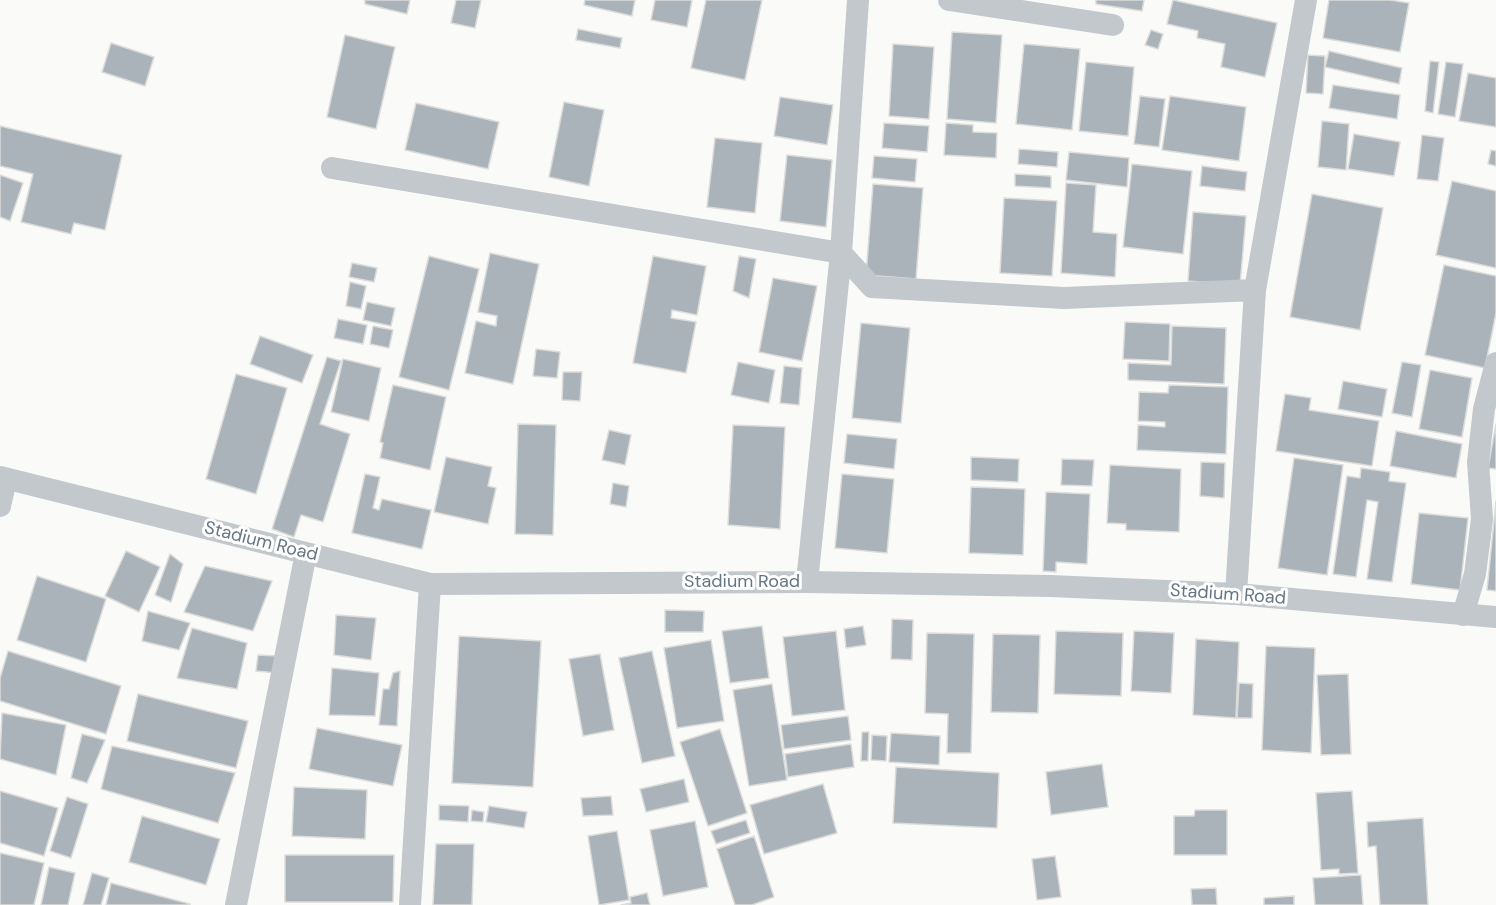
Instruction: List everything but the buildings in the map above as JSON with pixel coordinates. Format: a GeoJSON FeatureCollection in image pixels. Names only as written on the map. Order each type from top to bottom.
{"type":"FeatureCollection","features":[{"type":"Feature","properties":{"kind":"street"},"geometry":{"type":"LineString","coordinates":[[807,582],[841,253],[858,0]]}},
{"type":"Feature","properties":{"kind":"street"},"geometry":{"type":"LineString","coordinates":[[949,0],[1113,25]]}},
{"type":"Feature","properties":{"kind":"street"},"geometry":{"type":"LineString","coordinates":[[1236,594],[1256,290],[1306,0]]}},
{"type":"Feature","properties":{"kind":"street"},"geometry":{"type":"LineString","coordinates":[[332,168],[841,253],[872,288],[1064,298],[1256,290]]}},
{"type":"Feature","properties":{"kind":"street"},"geometry":{"type":"LineString","coordinates":[[1463,615],[1475,574],[1482,519],[1478,462],[1484,409],[1496,363]]}},
{"type":"Feature","properties":{"kind":"street"},"geometry":{"type":"LineString","coordinates":[[0,506],[3,478]]}},
{"type":"Feature","properties":{"kind":"street","name":"Stadium Road"},"geometry":{"type":"LineString","coordinates":[[3,478],[430,584],[807,582],[1050,586],[1236,594],[1496,617]]}},
{"type":"Feature","properties":{"kind":"street"},"geometry":{"type":"LineString","coordinates":[[236,905],[306,553]]}},
{"type":"Feature","properties":{"kind":"street"},"geometry":{"type":"LineString","coordinates":[[410,905],[430,584]]}}]}
